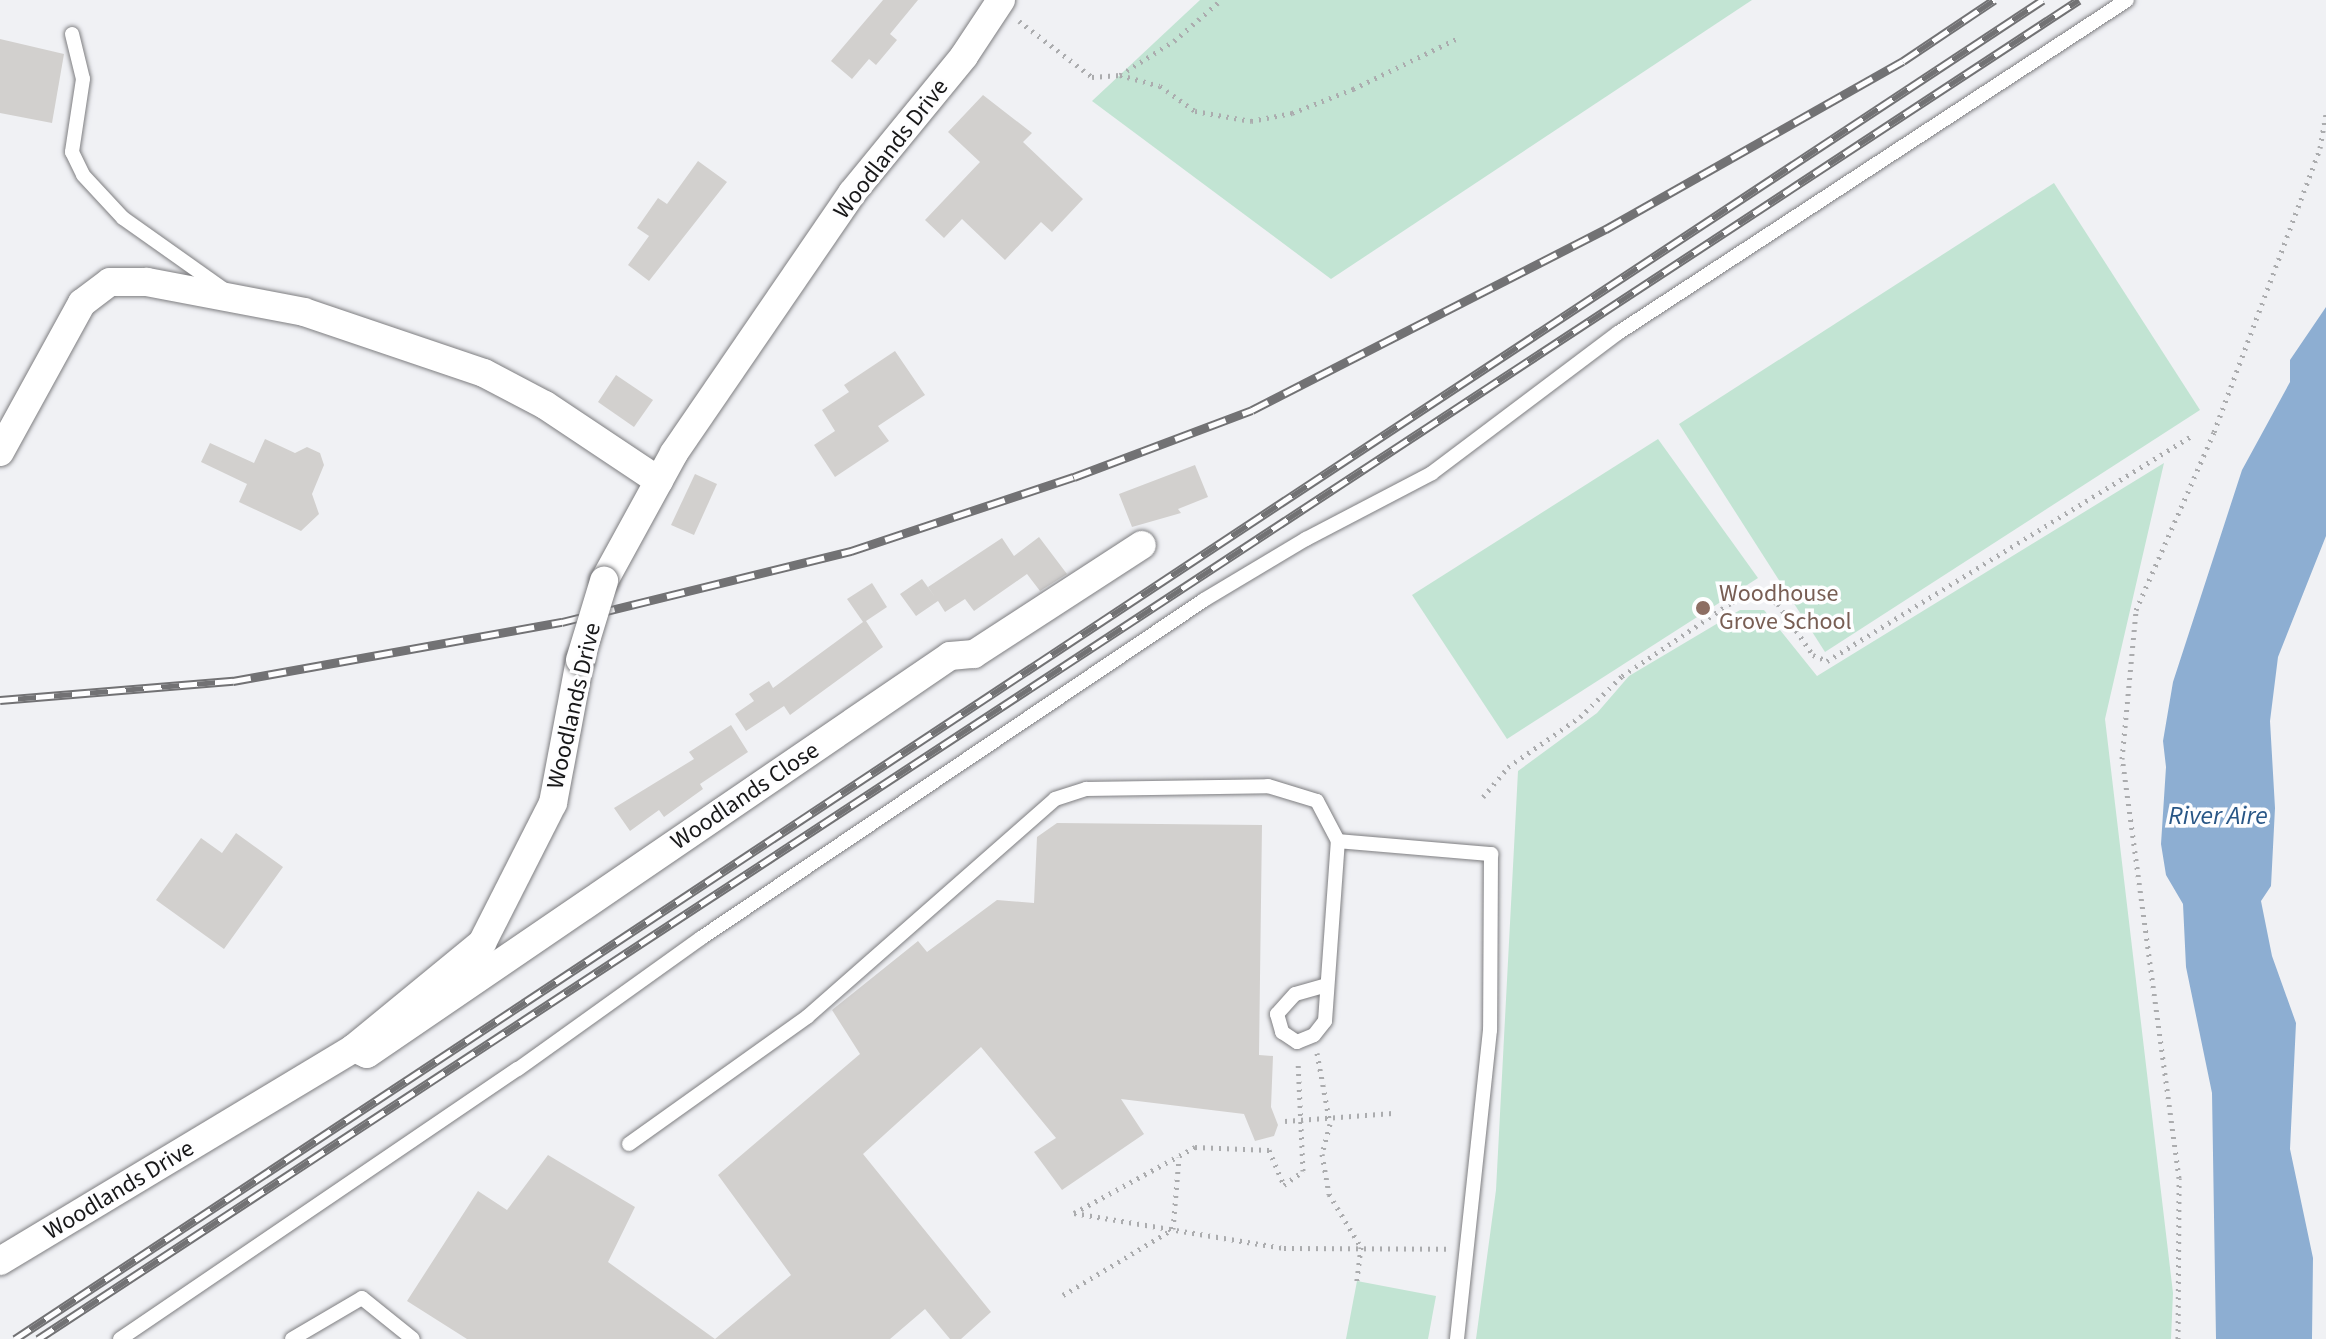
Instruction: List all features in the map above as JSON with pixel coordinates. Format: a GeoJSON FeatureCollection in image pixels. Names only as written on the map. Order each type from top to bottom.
{"type":"FeatureCollection","features":[{"type":"Feature","properties":{"kind":"street","name":"Woodlands Drive"},"geometry":{"type":"LineString","coordinates":[[0,1261],[354,1048],[482,943],[553,803],[580,660],[604,581],[659,481],[852,193],[1001,4]]}},
{"type":"Feature","properties":{"kind":"street"},"geometry":{"type":"LineString","coordinates":[[0,452],[82,303],[110,282],[147,282],[304,312],[484,373],[545,405],[659,481]]}},
{"type":"Feature","properties":{"kind":"street","name":"Woodlands Close"},"geometry":{"type":"LineString","coordinates":[[354,1048],[367,1054],[950,656],[974,654],[1142,545]]}},
{"type":"Feature","properties":{"kind":"lane"},"geometry":{"type":"LineString","coordinates":[[120,1339],[518,1069],[701,938],[1191,609],[1306,539],[1432,473],[1618,333],[2127,0]]}},
{"type":"Feature","properties":{"kind":"lane"},"geometry":{"type":"LineString","coordinates":[[72,34],[83,79],[72,152],[83,175],[123,218],[240,300]]}},
{"type":"Feature","properties":{"kind":"lane"},"geometry":{"type":"LineString","coordinates":[[629,1144],[807,1017],[1055,799],[1086,789],[1268,786],[1317,801],[1338,841],[1325,1021],[1314,1035],[1297,1042],[1282,1032],[1277,1014],[1295,994],[1327,985]]}},
{"type":"Feature","properties":{"kind":"lane"},"geometry":{"type":"LineString","coordinates":[[1338,841],[1491,854],[1490,1030],[1470,1249],[1457,1339]]}},
{"type":"Feature","properties":{"kind":"lane"},"geometry":{"type":"LineString","coordinates":[[292,1339],[362,1298],[413,1339]]}},
{"type":"Feature","properties":{"kind":"path"},"geometry":{"type":"LineString","coordinates":[[1120,75],[1174,41],[1221,0]]}},
{"type":"Feature","properties":{"kind":"path"},"geometry":{"type":"LineString","coordinates":[[1001,4],[1092,77],[1120,75],[1160,86],[1195,111],[1251,121],[1292,113],[1353,89],[1458,38]]}},
{"type":"Feature","properties":{"kind":"path"},"geometry":{"type":"LineString","coordinates":[[2178,1339],[2179,1178],[2122,759],[2136,610],[2214,432],[2320,148],[2326,113]]}},
{"type":"Feature","properties":{"kind":"path"},"geometry":{"type":"LineString","coordinates":[[1483,797],[1508,767],[1580,717],[1622,676],[1732,602],[1761,593],[1778,604],[1813,655],[1827,661],[2193,435]]}},
{"type":"Feature","properties":{"kind":"path"},"geometry":{"type":"LineString","coordinates":[[1314,1035],[1330,1118],[1322,1154],[1329,1194],[1361,1247],[1357,1281]]}},
{"type":"Feature","properties":{"kind":"path"},"geometry":{"type":"LineString","coordinates":[[1297,1042],[1303,1171],[1284,1185],[1269,1150],[1195,1147],[1074,1213],[1284,1248],[1470,1249]]}},
{"type":"Feature","properties":{"kind":"path"},"geometry":{"type":"LineString","coordinates":[[1285,1121],[1393,1113]]}},
{"type":"Feature","properties":{"kind":"path"},"geometry":{"type":"LineString","coordinates":[[1173,1229],[1179,1156]]}},
{"type":"Feature","properties":{"kind":"path"},"geometry":{"type":"LineString","coordinates":[[1063,1295],[1173,1229]]}},
{"type":"Feature","properties":{"kind":"green space"},"geometry":{"type":"Polygon","coordinates":[[[1200,0],[1752,0],[1331,279],[1092,101],[1200,0]]]}},
{"type":"Feature","properties":{"kind":"green space"},"geometry":{"type":"Polygon","coordinates":[[[2054,183],[2200,410],[1825,652],[1679,424],[2054,183]]]}},
{"type":"Feature","properties":{"kind":"green space"},"geometry":{"type":"Polygon","coordinates":[[[1658,439],[1758,578],[1507,739],[1412,595],[1658,439]]]}},
{"type":"Feature","properties":{"kind":"green space"},"geometry":{"type":"Polygon","coordinates":[[[2164,463],[2105,719],[2173,1293],[2171,1339],[1476,1339],[1496,1190],[1518,771],[1597,713],[1629,676],[1740,610],[1764,610],[1817,676],[2164,463]]]}},
{"type":"Feature","properties":{"kind":"green space"},"geometry":{"type":"Polygon","coordinates":[[[1357,1281],[1436,1296],[1428,1339],[1346,1339],[1357,1281]]]}},
{"type":"Feature","properties":{"kind":"water","name":"River Aire"},"geometry":{"type":"Polygon","coordinates":[[[2326,307],[2326,536],[2278,657],[2270,721],[2275,808],[2271,886],[2261,901],[2272,956],[2296,1023],[2290,1149],[2313,1258],[2312,1339],[2216,1339],[2212,1093],[2186,967],[2183,904],[2166,875],[2161,844],[2166,767],[2163,741],[2173,682],[2242,470],[2290,382],[2290,360],[2326,307]]]}},
{"type":"Feature","properties":{"kind":"building"},"geometry":{"type":"Polygon","coordinates":[[[883,0],[918,0],[890,34],[897,40],[876,65],[869,59],[852,79],[831,61],[883,0]]]}},
{"type":"Feature","properties":{"kind":"building"},"geometry":{"type":"Polygon","coordinates":[[[0,39],[64,54],[52,123],[0,113],[0,39]]]}},
{"type":"Feature","properties":{"kind":"building"},"geometry":{"type":"Polygon","coordinates":[[[983,95],[1032,133],[1023,142],[1083,199],[1052,232],[1041,222],[1005,260],[962,219],[944,238],[925,220],[980,162],[948,132],[983,95]]]}},
{"type":"Feature","properties":{"kind":"building"},"geometry":{"type":"Polygon","coordinates":[[[698,161],[727,182],[649,281],[628,265],[649,236],[637,228],[658,198],[667,204],[698,161]]]}},
{"type":"Feature","properties":{"kind":"building"},"geometry":{"type":"Polygon","coordinates":[[[895,351],[925,395],[878,426],[889,441],[835,477],[814,445],[835,431],[822,410],[849,392],[844,385],[895,351]]]}},
{"type":"Feature","properties":{"kind":"building"},"geometry":{"type":"Polygon","coordinates":[[[616,375],[653,400],[634,427],[598,402],[616,375]]]}},
{"type":"Feature","properties":{"kind":"building"},"geometry":{"type":"Polygon","coordinates":[[[265,439],[295,453],[307,447],[320,453],[324,465],[312,494],[319,514],[301,531],[239,502],[247,484],[201,462],[210,443],[254,463],[265,439]]]}},
{"type":"Feature","properties":{"kind":"building"},"geometry":{"type":"Polygon","coordinates":[[[1195,465],[1208,497],[1178,509],[1181,513],[1132,527],[1119,494],[1195,465]]]}},
{"type":"Feature","properties":{"kind":"building"},"geometry":{"type":"Polygon","coordinates":[[[695,474],[717,484],[694,535],[671,525],[695,474]]]}},
{"type":"Feature","properties":{"kind":"building"},"geometry":{"type":"Polygon","coordinates":[[[1039,537],[1067,574],[1040,591],[1027,574],[974,611],[965,599],[945,612],[938,601],[916,616],[900,594],[922,579],[935,597],[928,587],[1002,538],[1014,556],[1039,537]]]}},
{"type":"Feature","properties":{"kind":"building"},"geometry":{"type":"Polygon","coordinates":[[[872,583],[887,607],[866,621],[883,647],[790,715],[784,706],[746,731],[735,714],[754,701],[749,694],[769,681],[773,688],[863,622],[847,599],[872,583]]]}},
{"type":"Feature","properties":{"kind":"building"},"geometry":{"type":"Polygon","coordinates":[[[731,725],[748,752],[700,784],[703,789],[664,817],[659,810],[630,831],[614,808],[694,759],[689,752],[731,725]]]}},
{"type":"Feature","properties":{"kind":"building"},"geometry":{"type":"Polygon","coordinates":[[[1057,823],[1262,825],[1259,1055],[1273,1056],[1271,1107],[1278,1125],[1274,1136],[1255,1141],[1244,1114],[1121,1099],[1144,1134],[1062,1190],[1034,1152],[1056,1138],[981,1047],[863,1154],[991,1312],[961,1339],[950,1339],[925,1309],[890,1339],[715,1339],[791,1275],[718,1175],[860,1054],[832,1010],[918,941],[927,952],[997,900],[1034,903],[1037,837],[1057,823]]]}},
{"type":"Feature","properties":{"kind":"building"},"geometry":{"type":"Polygon","coordinates":[[[236,833],[283,867],[224,949],[156,900],[201,838],[222,853],[236,833]]]}},
{"type":"Feature","properties":{"kind":"building"},"geometry":{"type":"Polygon","coordinates":[[[548,1155],[635,1207],[608,1262],[715,1339],[467,1339],[407,1301],[478,1191],[507,1210],[548,1155]]]}},
{"type":"Feature","properties":{"kind":"railway"},"geometry":{"type":"LineString","coordinates":[[0,700],[233,681],[562,622],[851,551],[1074,477],[1252,410],[1606,229],[1903,61],[1994,0]]}},
{"type":"Feature","properties":{"kind":"railway"},"geometry":{"type":"LineString","coordinates":[[15,1339],[2043,0]]}},
{"type":"Feature","properties":{"kind":"railway"},"geometry":{"type":"LineString","coordinates":[[38,1339],[2079,0]]}},
{"type":"Feature","properties":{"kind":"place","name":"Woodhouse Grove School"},"geometry":{"type":"Point","coordinates":[1703,608]}}]}
